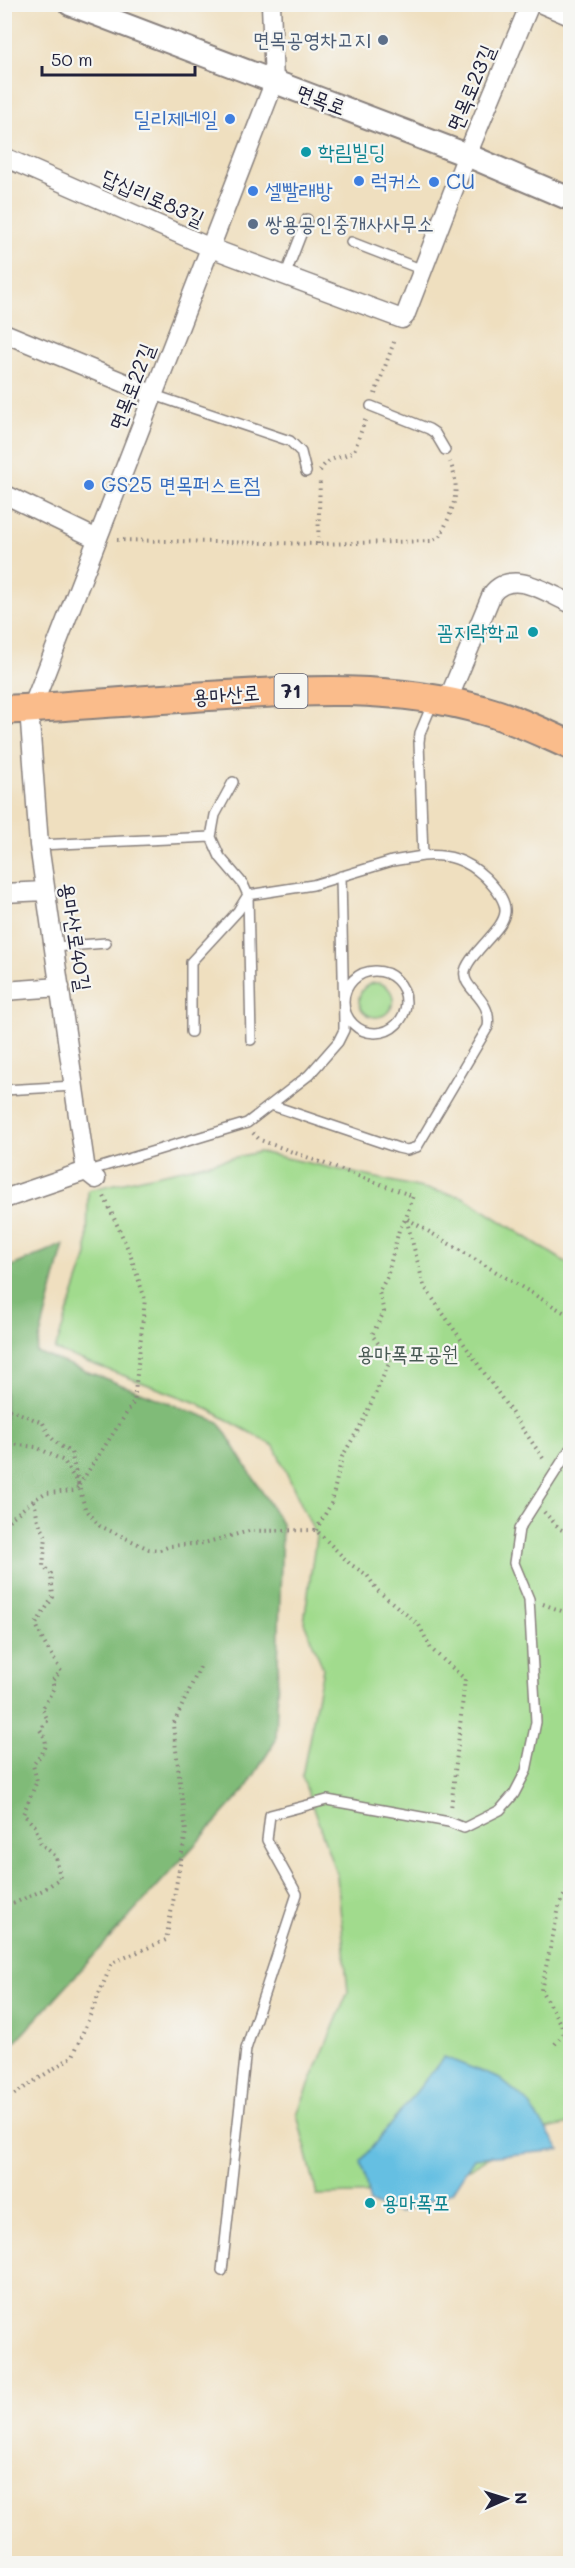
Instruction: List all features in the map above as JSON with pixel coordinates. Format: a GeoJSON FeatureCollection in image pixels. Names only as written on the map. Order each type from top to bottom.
{"type":"FeatureCollection","features":[{"type":"Feature","properties":{"kind":"main road","name":"용마산로"},"geometry":{"type":"LineString","coordinates":[[22,709],[285,691],[352,690],[441,701],[487,711],[570,745]]}},
{"type":"Feature","properties":{"kind":"street","name":"면목로"},"geometry":{"type":"LineString","coordinates":[[70,4],[467,155],[570,199]]}},
{"type":"Feature","properties":{"kind":"street"},"geometry":{"type":"LineString","coordinates":[[272,4],[274,83]]}},
{"type":"Feature","properties":{"kind":"street","name":"면목로23길"},"geometry":{"type":"LineString","coordinates":[[402,319],[530,4]]}},
{"type":"Feature","properties":{"kind":"street"},"geometry":{"type":"LineString","coordinates":[[542,4],[570,16]]}},
{"type":"Feature","properties":{"kind":"street","name":"면목로22길"},"geometry":{"type":"LineString","coordinates":[[22,709],[98,539],[274,83]]}},
{"type":"Feature","properties":{"kind":"street","name":"답십리로83길"},"geometry":{"type":"LineString","coordinates":[[4,157],[211,248],[402,319]]}},
{"type":"Feature","properties":{"kind":"street"},"geometry":{"type":"LineString","coordinates":[[4,333],[154,395]]}},
{"type":"Feature","properties":{"kind":"street"},"geometry":{"type":"LineString","coordinates":[[4,494],[98,539]]}},
{"type":"Feature","properties":{"kind":"street"},"geometry":{"type":"LineString","coordinates":[[441,701],[496,588],[508,582],[525,584],[570,603]]}},
{"type":"Feature","properties":{"kind":"street","name":"용마산로40길"},"geometry":{"type":"LineString","coordinates":[[22,709],[45,891],[91,1175]]}},
{"type":"Feature","properties":{"kind":"street"},"geometry":{"type":"LineString","coordinates":[[4,893],[45,891]]}},
{"type":"Feature","properties":{"kind":"street"},"geometry":{"type":"LineString","coordinates":[[4,991],[60,987]]}},
{"type":"Feature","properties":{"kind":"street"},"geometry":{"type":"LineString","coordinates":[[4,1199],[91,1175]]}},
{"type":"Feature","properties":{"kind":"lane"},"geometry":{"type":"LineString","coordinates":[[285,276],[307,219]]}},
{"type":"Feature","properties":{"kind":"lane"},"geometry":{"type":"LineString","coordinates":[[351,242],[423,270]]}},
{"type":"Feature","properties":{"kind":"lane"},"geometry":{"type":"LineString","coordinates":[[154,395],[290,441],[301,452],[306,472]]}},
{"type":"Feature","properties":{"kind":"lane"},"geometry":{"type":"LineString","coordinates":[[370,406],[429,429],[435,433],[444,450]]}},
{"type":"Feature","properties":{"kind":"lane"},"geometry":{"type":"LineString","coordinates":[[423,856],[419,742],[420,734],[441,701]]}},
{"type":"Feature","properties":{"kind":"lane"},"geometry":{"type":"LineString","coordinates":[[233,782],[215,815],[211,837],[220,856],[243,884],[248,895],[251,1040]]}},
{"type":"Feature","properties":{"kind":"lane"},"geometry":{"type":"LineString","coordinates":[[39,845],[211,837]]}},
{"type":"Feature","properties":{"kind":"lane"},"geometry":{"type":"LineString","coordinates":[[190,1032],[191,962],[238,911],[248,895],[313,885],[392,861],[423,856],[449,856],[474,867],[499,891],[505,902],[506,913],[502,922],[470,961],[465,971],[465,980],[488,1010],[488,1027],[417,1147],[402,1149],[271,1105]]}},
{"type":"Feature","properties":{"kind":"lane"},"geometry":{"type":"LineString","coordinates":[[91,1175],[244,1124],[300,1083],[338,1042],[344,1030],[341,876]]}},
{"type":"Feature","properties":{"kind":"lane"},"geometry":{"type":"LineString","coordinates":[[55,947],[106,944]]}},
{"type":"Feature","properties":{"kind":"lane"},"geometry":{"type":"LineString","coordinates":[[376,971],[395,979],[402,986],[406,1007],[396,1025],[377,1034],[357,1029],[350,1022],[344,1002],[350,983],[357,976],[376,971]]}},
{"type":"Feature","properties":{"kind":"lane"},"geometry":{"type":"LineString","coordinates":[[4,1090],[75,1086]]}},
{"type":"Feature","properties":{"kind":"lane"},"geometry":{"type":"LineString","coordinates":[[222,2271],[246,2049],[297,1894],[267,1840],[270,1815],[327,1800],[449,1822],[464,1828],[500,1810],[514,1794],[526,1771],[536,1722],[529,1599],[514,1563],[519,1529],[570,1449]]}},
{"type":"Feature","properties":{"kind":"path"},"geometry":{"type":"LineString","coordinates":[[318,544],[320,471],[323,465],[334,458],[354,451],[394,342]]}},
{"type":"Feature","properties":{"kind":"path"},"geometry":{"type":"LineString","coordinates":[[98,539],[318,544],[436,540],[442,531],[456,495],[455,476],[444,450]]}},
{"type":"Feature","properties":{"kind":"path"},"geometry":{"type":"LineString","coordinates":[[244,1124],[260,1140],[413,1197],[399,1230],[387,1277],[379,1292],[384,1312],[372,1335],[383,1350],[392,1357],[362,1423],[342,1457],[331,1504],[316,1530]]}},
{"type":"Feature","properties":{"kind":"path"},"geometry":{"type":"LineString","coordinates":[[4,1524],[45,1493],[74,1491],[134,1402],[145,1299],[129,1251],[91,1175]]}},
{"type":"Feature","properties":{"kind":"path"},"geometry":{"type":"LineString","coordinates":[[406,1218],[570,1316]]}},
{"type":"Feature","properties":{"kind":"path"},"geometry":{"type":"LineString","coordinates":[[406,1218],[424,1286],[554,1475]]}},
{"type":"Feature","properties":{"kind":"path"},"geometry":{"type":"LineString","coordinates":[[4,1410],[9,1409],[43,1423],[57,1446],[71,1452],[85,1508],[100,1526],[149,1549],[160,1550],[170,1546],[204,1543],[249,1531],[316,1530],[350,1564],[367,1575],[376,1590],[419,1625],[431,1649],[465,1679],[449,1822]]}},
{"type":"Feature","properties":{"kind":"path"},"geometry":{"type":"LineString","coordinates":[[4,1443],[36,1447],[64,1461],[79,1486]]}},
{"type":"Feature","properties":{"kind":"path"},"geometry":{"type":"LineString","coordinates":[[4,1908],[45,1889],[60,1878],[56,1856],[41,1844],[35,1826],[23,1814],[37,1781],[33,1765],[46,1747],[47,1739],[40,1730],[48,1720],[42,1708],[54,1688],[52,1681],[62,1671],[43,1641],[36,1624],[53,1596],[51,1574],[43,1566],[46,1536],[38,1521],[34,1500]]}},
{"type":"Feature","properties":{"kind":"path"},"geometry":{"type":"LineString","coordinates":[[536,1502],[560,1529],[570,1534]]}},
{"type":"Feature","properties":{"kind":"path"},"geometry":{"type":"LineString","coordinates":[[529,1599],[570,1614]]}},
{"type":"Feature","properties":{"kind":"path"},"geometry":{"type":"LineString","coordinates":[[4,2101],[74,2056],[112,1963],[166,1940],[186,1832],[173,1725],[200,1667]]}},
{"type":"Feature","properties":{"kind":"path"},"geometry":{"type":"LineString","coordinates":[[568,2032],[541,1990],[560,1903],[570,1885]]}},
{"type":"Feature","properties":{"kind":"path"},"geometry":{"type":"LineString","coordinates":[[555,2044],[568,2032],[570,2026]]}},
{"type":"Feature","properties":{"kind":"green space"},"geometry":{"type":"Polygon","coordinates":[[[376,983],[388,988],[393,1000],[388,1012],[376,1017],[364,1012],[359,1000],[364,988],[376,983]]]}},
{"type":"Feature","properties":{"kind":"green space","name":"용마폭포공원"},"geometry":{"type":"Polygon","coordinates":[[[259,1152],[463,1197],[570,1265],[570,2124],[533,2132],[429,2192],[317,2195],[297,2114],[348,1992],[337,1876],[302,1776],[323,1668],[304,1622],[316,1536],[274,1446],[197,1403],[55,1350],[87,1255],[88,1190],[259,1152]]]}},
{"type":"Feature","properties":{"kind":"green space"},"geometry":{"type":"Polygon","coordinates":[[[64,1244],[36,1352],[219,1422],[282,1524],[276,1740],[245,1790],[5,2053],[5,1269],[64,1244]]]}},
{"type":"Feature","properties":{"kind":"water"},"geometry":{"type":"Polygon","coordinates":[[[444,2057],[500,2079],[528,2102],[560,2150],[474,2158],[452,2192],[399,2213],[370,2203],[361,2161],[444,2057]]]}},
{"type":"Feature","properties":{"kind":"place","name":"면목공영차고지"},"geometry":{"type":"Point","coordinates":[383,40]}},
{"type":"Feature","properties":{"kind":"place","name":"딜리제네일"},"geometry":{"type":"Point","coordinates":[230,119]}},
{"type":"Feature","properties":{"kind":"place","name":"학림빌딩"},"geometry":{"type":"Point","coordinates":[306,152]}},
{"type":"Feature","properties":{"kind":"place","name":"럭커스"},"geometry":{"type":"Point","coordinates":[359,181]}},
{"type":"Feature","properties":{"kind":"place","name":"CU"},"geometry":{"type":"Point","coordinates":[434,182]}},
{"type":"Feature","properties":{"kind":"place","name":"셀빨래방"},"geometry":{"type":"Point","coordinates":[253,191]}},
{"type":"Feature","properties":{"kind":"place","name":"쌍용공인중개사사무소"},"geometry":{"type":"Point","coordinates":[253,224]}},
{"type":"Feature","properties":{"kind":"place","name":"GS25 면목퍼스트점"},"geometry":{"type":"Point","coordinates":[89,485]}},
{"type":"Feature","properties":{"kind":"place","name":"꼼지락학교"},"geometry":{"type":"Point","coordinates":[533,632]}},
{"type":"Feature","properties":{"kind":"place","name":"용마폭포"},"geometry":{"type":"Point","coordinates":[370,2203]}}]}
